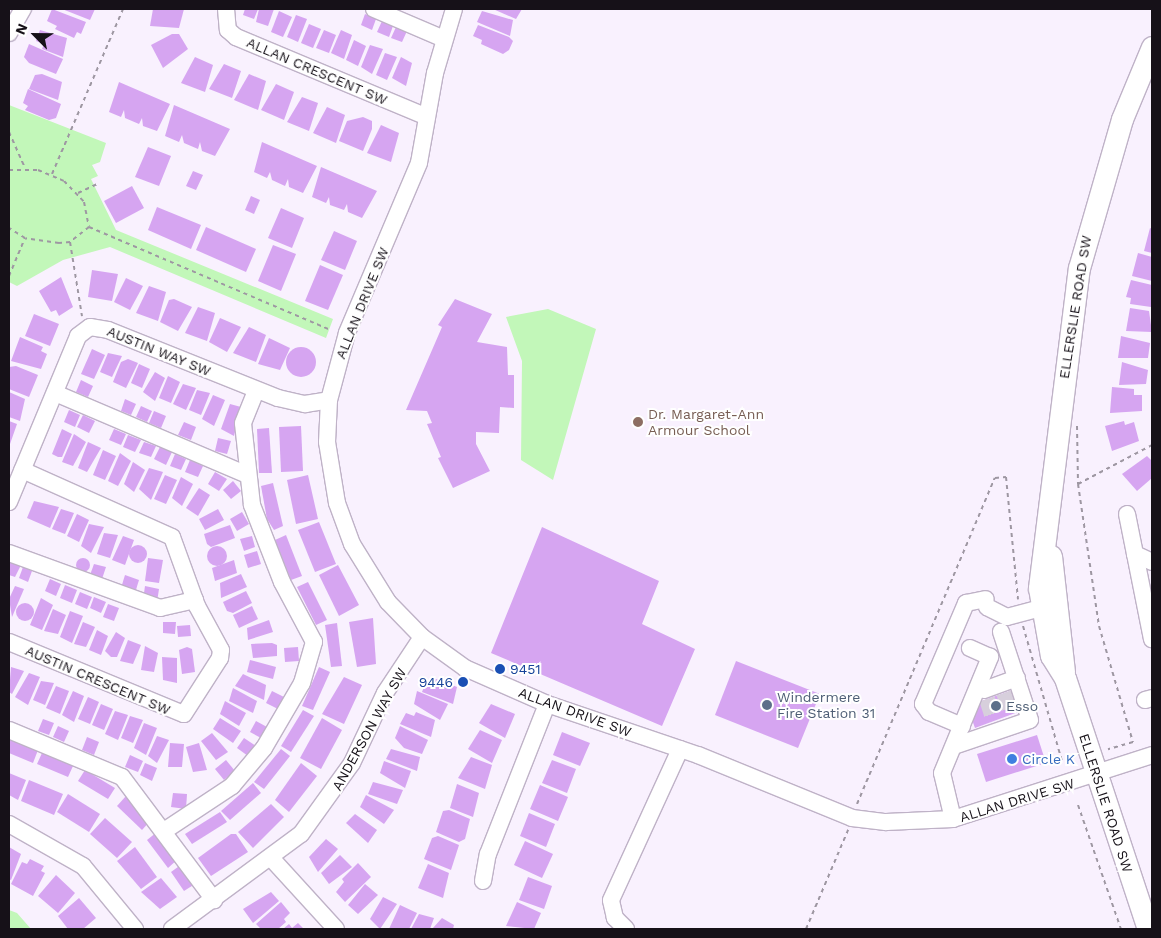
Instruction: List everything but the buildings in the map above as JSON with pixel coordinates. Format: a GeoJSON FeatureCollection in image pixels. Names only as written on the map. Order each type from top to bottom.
{"type":"FeatureCollection","features":[{"type":"Feature","properties":{"kind":"main road","name":"ELLERSLIE ROAD SW"},"geometry":{"type":"LineString","coordinates":[[1065,678],[1051,656],[1041,608],[1040,560],[1048,518],[1068,334],[1081,259],[1122,119],[1152,47]]}},
{"type":"Feature","properties":{"kind":"main road","name":"ELLERSLIE ROAD SW"},"geometry":{"type":"LineString","coordinates":[[1048,518],[1065,678],[1148,929]]}},
{"type":"Feature","properties":{"kind":"street"},"geometry":{"type":"LineString","coordinates":[[9,33],[22,9]]}},
{"type":"Feature","properties":{"kind":"street","name":"ALLAN CRESCENT SW"},"geometry":{"type":"LineString","coordinates":[[226,9],[228,30],[236,37],[427,117]]}},
{"type":"Feature","properties":{"kind":"street"},"geometry":{"type":"LineString","coordinates":[[374,9],[444,39]]}},
{"type":"Feature","properties":{"kind":"street","name":"ALLAN DRIVE SW"},"geometry":{"type":"LineString","coordinates":[[454,9],[444,39],[419,163],[347,333],[329,400],[330,468],[352,544],[388,602],[422,637],[465,668],[547,704],[680,749],[852,818],[886,822],[953,820],[1152,755]]}},
{"type":"Feature","properties":{"kind":"street"},"geometry":{"type":"LineString","coordinates":[[9,502],[84,329]]}},
{"type":"Feature","properties":{"kind":"street","name":"AUSTIN WAY SW"},"geometry":{"type":"LineString","coordinates":[[84,329],[108,330],[256,391],[306,404],[329,400]]}},
{"type":"Feature","properties":{"kind":"street"},"geometry":{"type":"LineString","coordinates":[[164,831],[232,786],[264,748],[302,682],[314,642],[282,582],[252,506],[245,474],[243,423],[256,391]]}},
{"type":"Feature","properties":{"kind":"street"},"geometry":{"type":"LineString","coordinates":[[55,393],[245,474]]}},
{"type":"Feature","properties":{"kind":"street","name":"AUSTIN CRESCENT SW"},"geometry":{"type":"LineString","coordinates":[[9,642],[184,714],[220,658],[221,650],[194,600],[172,537],[165,530],[22,470]]}},
{"type":"Feature","properties":{"kind":"street"},"geometry":{"type":"LineString","coordinates":[[1127,514],[1152,639]]}},
{"type":"Feature","properties":{"kind":"street"},"geometry":{"type":"LineString","coordinates":[[9,553],[160,608],[194,600]]}},
{"type":"Feature","properties":{"kind":"street"},"geometry":{"type":"LineString","coordinates":[[1135,554],[1152,562]]}},
{"type":"Feature","properties":{"kind":"street"},"geometry":{"type":"LineString","coordinates":[[954,746],[996,726],[1014,720],[1030,720],[1016,678],[1004,624],[986,603],[966,603],[923,704],[929,712],[962,726]]}},
{"type":"Feature","properties":{"kind":"street"},"geometry":{"type":"LineString","coordinates":[[953,820],[942,781],[962,726],[982,694],[990,657],[1004,624],[1041,608]]}},
{"type":"Feature","properties":{"kind":"street","name":"ANDERSON WAY SW"},"geometry":{"type":"LineString","coordinates":[[172,929],[272,859],[301,834],[330,800],[385,693],[422,637]]}},
{"type":"Feature","properties":{"kind":"street"},"geometry":{"type":"LineString","coordinates":[[970,648],[990,657]]}},
{"type":"Feature","properties":{"kind":"street"},"geometry":{"type":"LineString","coordinates":[[982,694],[1002,689],[1016,678]]}},
{"type":"Feature","properties":{"kind":"street"},"geometry":{"type":"LineString","coordinates":[[483,881],[488,854],[547,704]]}},
{"type":"Feature","properties":{"kind":"street"},"geometry":{"type":"LineString","coordinates":[[9,730],[122,777],[214,900]]}},
{"type":"Feature","properties":{"kind":"street"},"geometry":{"type":"LineString","coordinates":[[626,929],[616,918],[611,900],[680,749]]}},
{"type":"Feature","properties":{"kind":"street"},"geometry":{"type":"LineString","coordinates":[[9,824],[83,866],[135,929]]}},
{"type":"Feature","properties":{"kind":"street"},"geometry":{"type":"LineString","coordinates":[[272,859],[336,929]]}},
{"type":"Feature","properties":{"kind":"path"},"geometry":{"type":"LineString","coordinates":[[52,174],[123,9]]}},
{"type":"Feature","properties":{"kind":"path"},"geometry":{"type":"LineString","coordinates":[[9,132],[25,168]]}},
{"type":"Feature","properties":{"kind":"path"},"geometry":{"type":"LineString","coordinates":[[9,170],[25,168],[52,174],[78,193],[88,210],[89,227]]}},
{"type":"Feature","properties":{"kind":"path"},"geometry":{"type":"LineString","coordinates":[[78,193],[99,183]]}},
{"type":"Feature","properties":{"kind":"path"},"geometry":{"type":"LineString","coordinates":[[9,228],[24,238],[70,242],[89,227]]}},
{"type":"Feature","properties":{"kind":"path"},"geometry":{"type":"LineString","coordinates":[[89,227],[332,330]]}},
{"type":"Feature","properties":{"kind":"path"},"geometry":{"type":"LineString","coordinates":[[9,276],[24,238]]}},
{"type":"Feature","properties":{"kind":"path"},"geometry":{"type":"LineString","coordinates":[[70,242],[84,329]]}},
{"type":"Feature","properties":{"kind":"path"},"geometry":{"type":"LineString","coordinates":[[1077,421],[1078,484],[1099,626],[1134,742],[1108,749]]}},
{"type":"Feature","properties":{"kind":"path"},"geometry":{"type":"LineString","coordinates":[[1078,484],[1152,445]]}},
{"type":"Feature","properties":{"kind":"path"},"geometry":{"type":"LineString","coordinates":[[1078,805],[1120,929]]}},
{"type":"Feature","properties":{"kind":"path"},"geometry":{"type":"LineString","coordinates":[[806,929],[852,818]]}},
{"type":"Feature","properties":{"kind":"green space"},"geometry":{"type":"Polygon","coordinates":[[[9,105],[106,143],[100,162],[92,165],[98,176],[91,179],[116,230],[333,319],[326,338],[110,247],[63,260],[17,286],[9,282],[9,105]]]}},
{"type":"Feature","properties":{"kind":"green space"},"geometry":{"type":"Polygon","coordinates":[[[548,309],[596,329],[553,480],[521,460],[522,361],[506,317],[548,309]]]}},
{"type":"Feature","properties":{"kind":"green space"},"geometry":{"type":"Polygon","coordinates":[[[9,910],[17,913],[31,929],[9,929],[9,910]]]}},
{"type":"Feature","properties":{"kind":"tunnel"},"geometry":{"type":"LineString","coordinates":[[1004,693],[1012,714]]}},
{"type":"Feature","properties":{"kind":"tunnel"},"geometry":{"type":"LineString","coordinates":[[987,699],[994,720]]}},
{"type":"Feature","properties":{"kind":"place","name":"Dr. Margaret-Ann Armour School"},"geometry":{"type":"Point","coordinates":[638,422]}},
{"type":"Feature","properties":{"kind":"place","name":"9451"},"geometry":{"type":"Point","coordinates":[500,669]}},
{"type":"Feature","properties":{"kind":"place","name":"9446"},"geometry":{"type":"Point","coordinates":[463,682]}},
{"type":"Feature","properties":{"kind":"place","name":"Windermere Fire Station 31"},"geometry":{"type":"Point","coordinates":[767,705]}},
{"type":"Feature","properties":{"kind":"place","name":"Esso"},"geometry":{"type":"Point","coordinates":[996,706]}},
{"type":"Feature","properties":{"kind":"place","name":"Circle K"},"geometry":{"type":"Point","coordinates":[1012,759]}}]}
